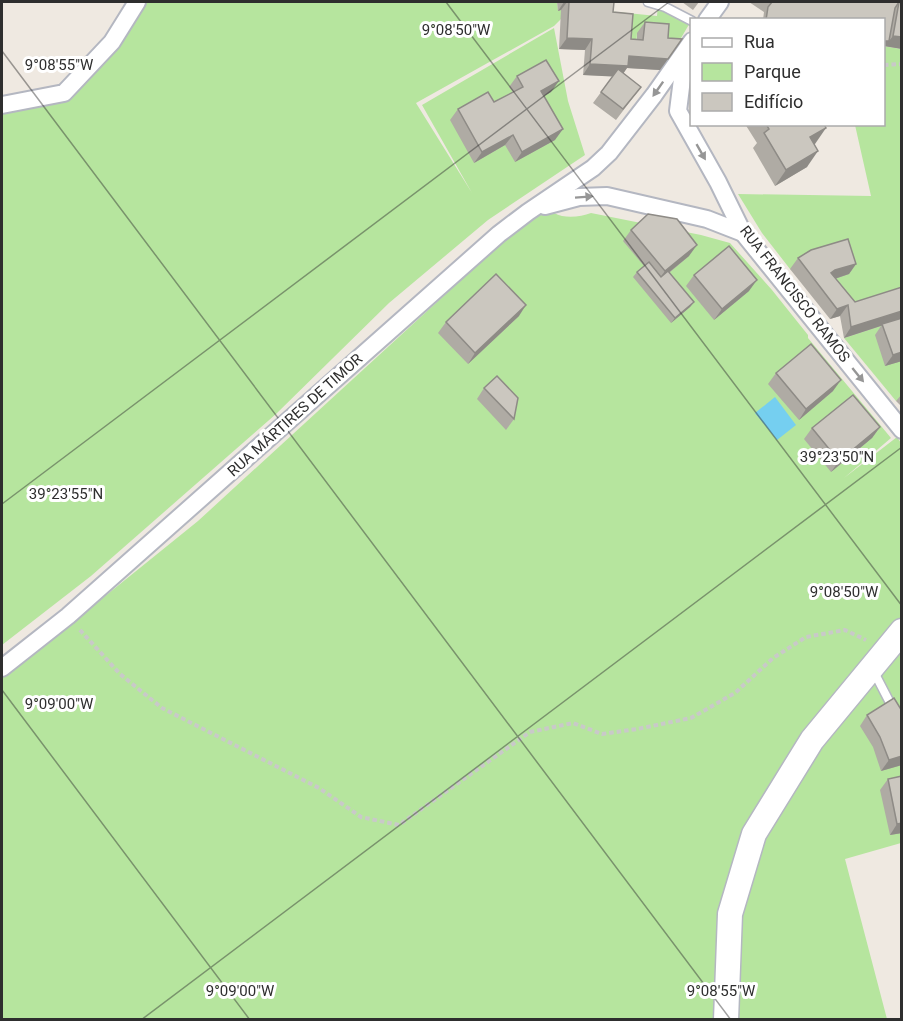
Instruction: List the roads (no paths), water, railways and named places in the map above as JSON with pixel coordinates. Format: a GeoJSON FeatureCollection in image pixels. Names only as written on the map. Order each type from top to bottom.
{"type":"FeatureCollection","features":[{"type":"Feature","properties":{"kind":"street"},"geometry":{"type":"LineString","coordinates":[[2,105],[64,93],[111,42],[137,2]]}},
{"type":"Feature","properties":{"kind":"street"},"geometry":{"type":"LineString","coordinates":[[708,18],[720,2]]}},
{"type":"Feature","properties":{"kind":"street","name":"RUA MÁRTIRES DE TIMOR"},"geometry":{"type":"LineString","coordinates":[[2,668],[68,616],[392,329],[528,212],[593,168],[622,137],[690,44]]}},
{"type":"Feature","properties":{"kind":"street","name":"RUA FRANCISCO RAMOS"},"geometry":{"type":"LineString","coordinates":[[690,55],[683,71],[678,111],[743,232],[902,430]]}},
{"type":"Feature","properties":{"kind":"street"},"geometry":{"type":"LineString","coordinates":[[528,212],[562,200],[607,196],[707,219],[743,232]]}},
{"type":"Feature","properties":{"kind":"street"},"geometry":{"type":"LineString","coordinates":[[726,1020],[730,914],[754,834],[812,740],[902,631]]}},
{"type":"Feature","properties":{"kind":"lane"},"geometry":{"type":"LineString","coordinates":[[648,2],[665,7],[690,20]]}},
{"type":"Feature","properties":{"kind":"lane"},"geometry":{"type":"LineString","coordinates":[[879,658],[902,726]]}},
{"type":"Feature","properties":{"kind":"water"},"geometry":{"type":"Polygon","coordinates":[[[775,397],[796,425],[777,440],[755,413],[775,397]]]}}]}
